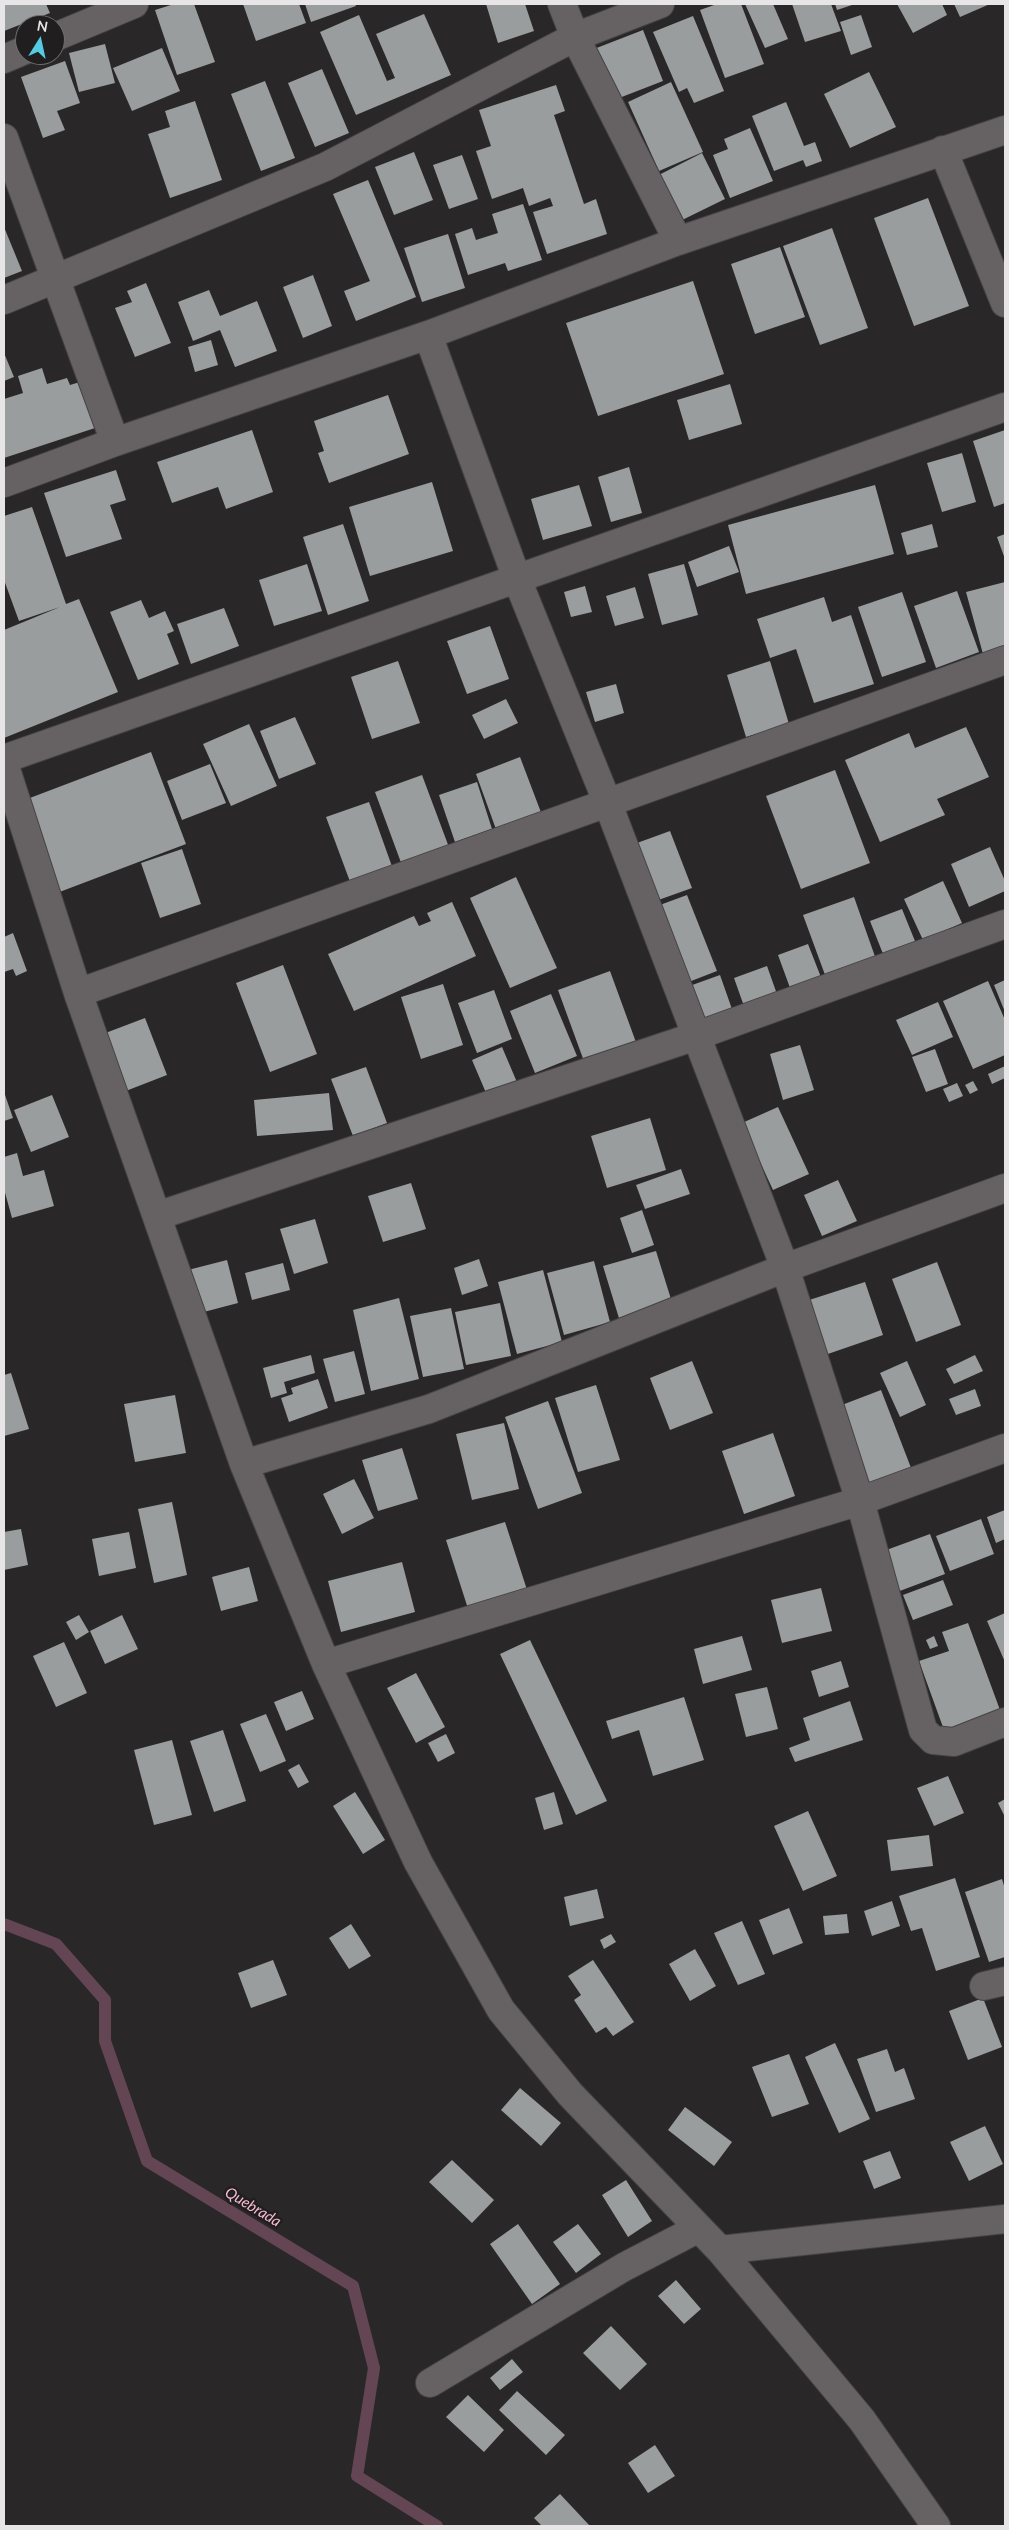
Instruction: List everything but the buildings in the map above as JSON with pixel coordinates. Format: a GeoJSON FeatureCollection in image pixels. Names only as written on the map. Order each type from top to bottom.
{"type":"FeatureCollection","features":[{"type":"Feature","properties":{"kind":"street"},"geometry":{"type":"LineString","coordinates":[[65,33],[134,4]]}},
{"type":"Feature","properties":{"kind":"street"},"geometry":{"type":"LineString","coordinates":[[562,4],[576,37],[678,241]]}},
{"type":"Feature","properties":{"kind":"street"},"geometry":{"type":"LineString","coordinates":[[4,300],[324,167],[576,37],[660,4]]}},
{"type":"Feature","properties":{"kind":"street"},"geometry":{"type":"LineString","coordinates":[[4,483],[115,442],[428,335],[678,241],[1005,130]]}},
{"type":"Feature","properties":{"kind":"street"},"geometry":{"type":"LineString","coordinates":[[4,138],[57,278],[115,442]]}},
{"type":"Feature","properties":{"kind":"street"},"geometry":{"type":"LineString","coordinates":[[943,150],[1005,303]]}},
{"type":"Feature","properties":{"kind":"street"},"geometry":{"type":"LineString","coordinates":[[428,335],[517,579],[608,804],[785,1268],[860,1501],[923,1730],[933,1740],[954,1742],[1005,1722]]}},
{"type":"Feature","properties":{"kind":"street"},"geometry":{"type":"LineString","coordinates":[[936,2526],[862,2420],[720,2250],[570,2094],[501,2010],[418,1862],[326,1664],[244,1464],[78,994],[4,761],[1005,407]]}},
{"type":"Feature","properties":{"kind":"street"},"geometry":{"type":"LineString","coordinates":[[78,994],[1005,660]]}},
{"type":"Feature","properties":{"kind":"street"},"geometry":{"type":"LineString","coordinates":[[157,1216],[696,1036],[1005,924]]}},
{"type":"Feature","properties":{"kind":"street"},"geometry":{"type":"LineString","coordinates":[[244,1464],[429,1409],[785,1268],[1005,1188]]}},
{"type":"Feature","properties":{"kind":"street"},"geometry":{"type":"LineString","coordinates":[[326,1664],[860,1501],[1005,1448]]}},
{"type":"Feature","properties":{"kind":"street"},"geometry":{"type":"LineString","coordinates":[[720,2250],[1005,2219]]}},
{"type":"Feature","properties":{"kind":"street"},"geometry":{"type":"LineString","coordinates":[[430,2383],[624,2267],[699,2228]]}},
{"type":"Feature","properties":{"kind":"waterway","name":"Quebrada"},"geometry":{"type":"LineString","coordinates":[[4,1924],[56,1944],[105,2000],[105,2041],[147,2161],[353,2286],[374,2368],[357,2476],[437,2526]]}}]}
